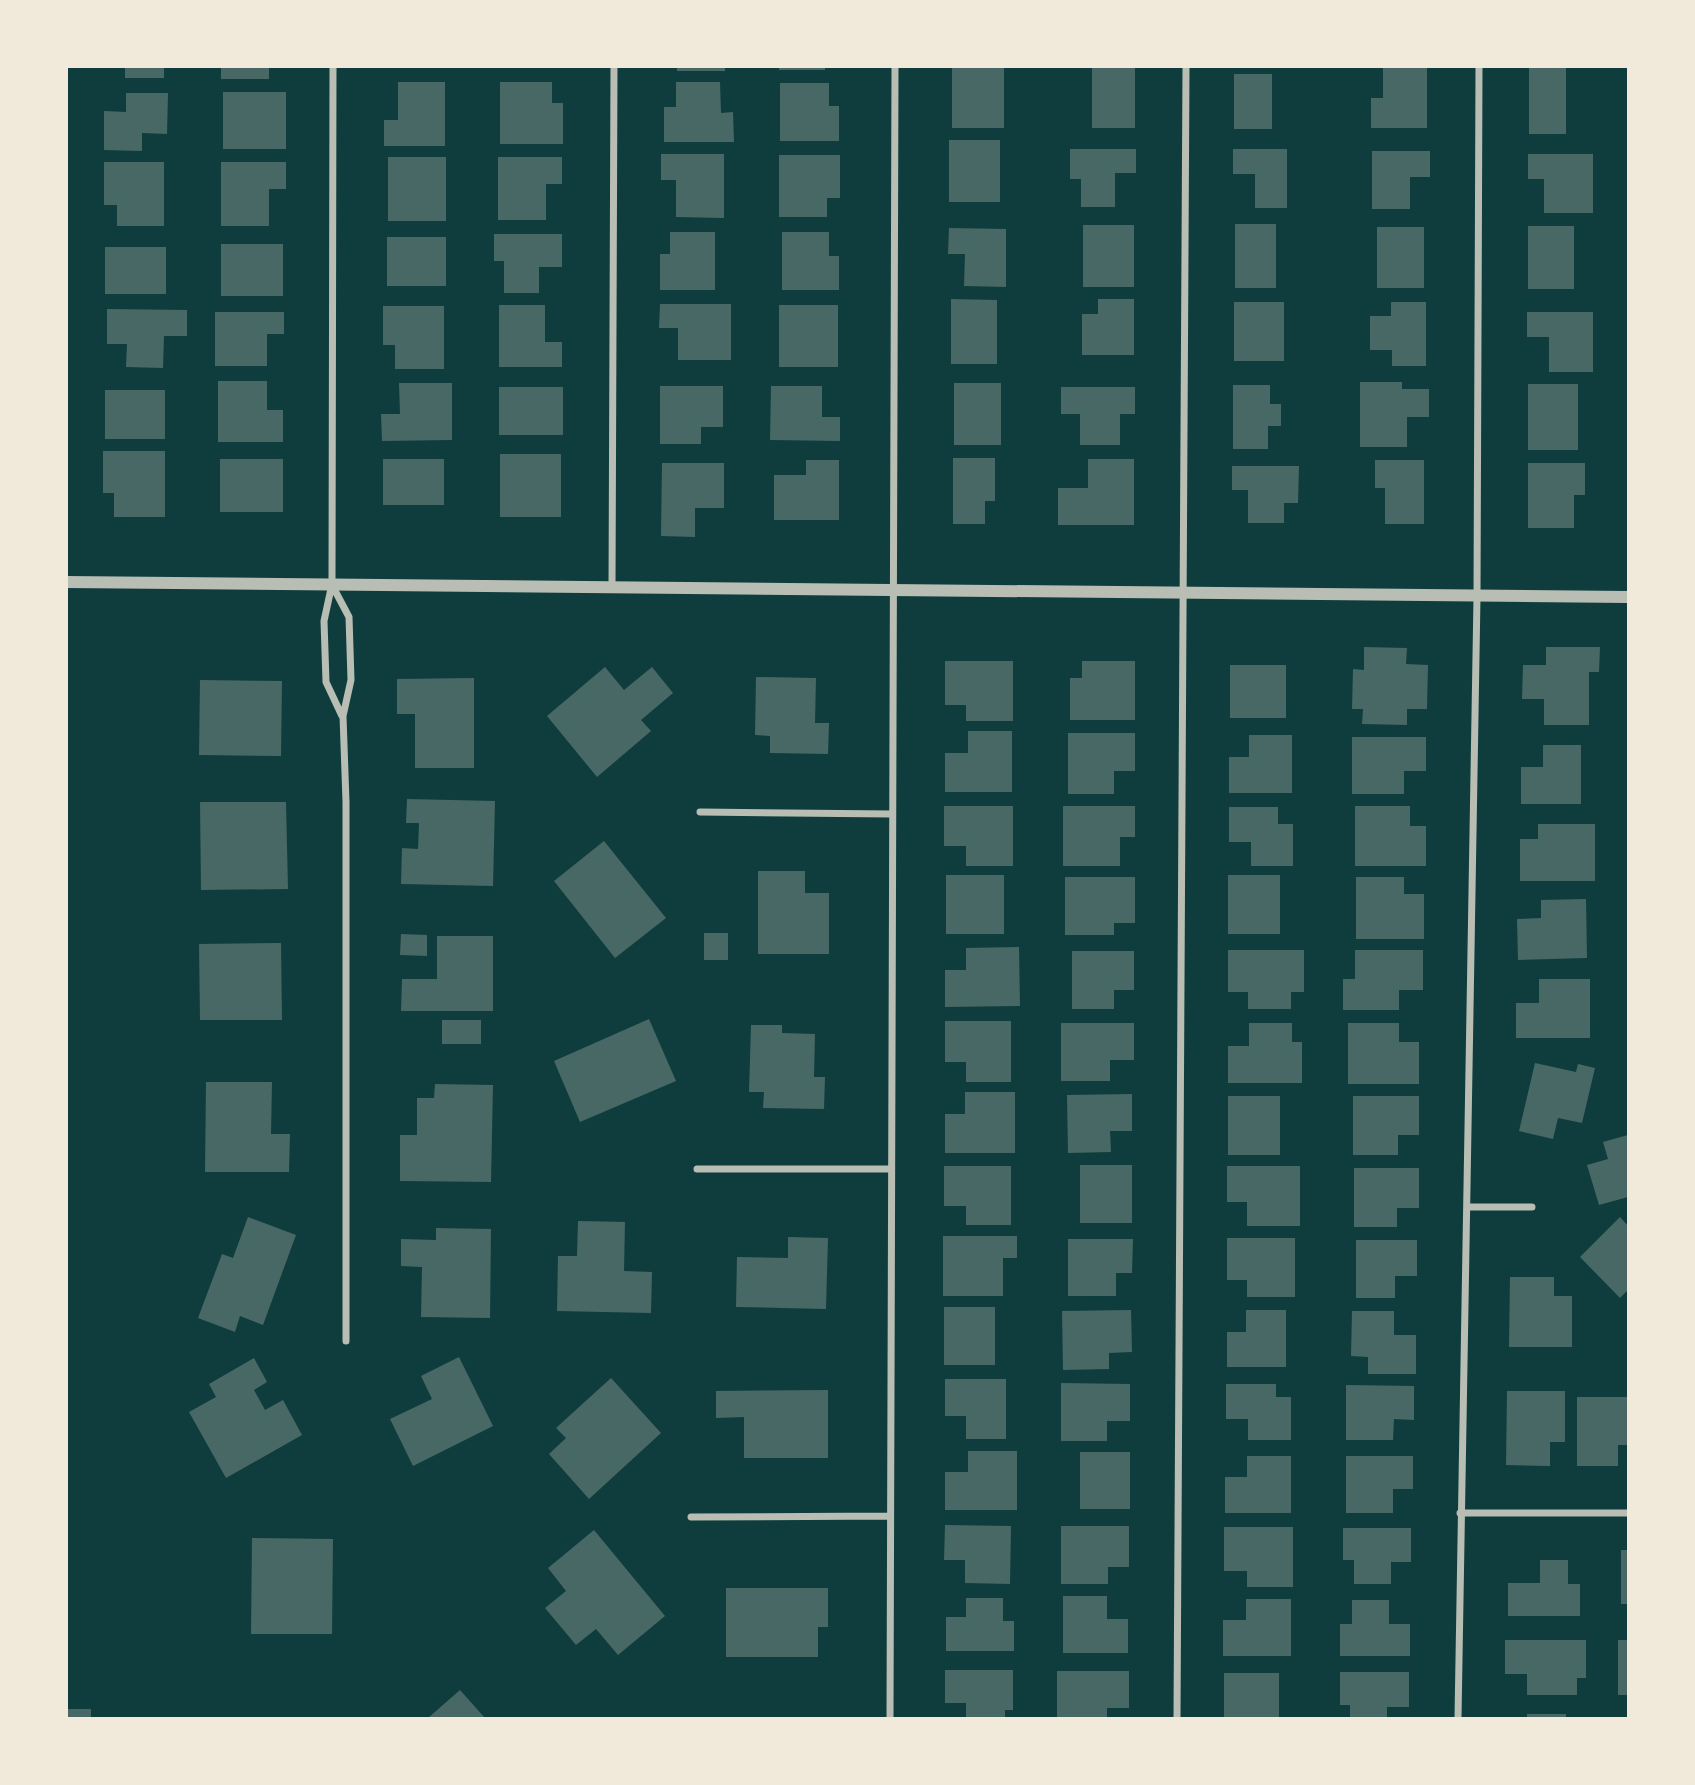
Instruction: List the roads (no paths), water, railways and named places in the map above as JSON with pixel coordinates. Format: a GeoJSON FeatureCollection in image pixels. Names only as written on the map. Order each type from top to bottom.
{"type":"FeatureCollection","features":[{"type":"Feature","properties":{"kind":"street"},"geometry":{"type":"LineString","coordinates":[[333,66],[332,584],[324,621],[326,682],[342,716]]}},
{"type":"Feature","properties":{"kind":"street"},"geometry":{"type":"LineString","coordinates":[[612,589],[614,66]]}},
{"type":"Feature","properties":{"kind":"street"},"geometry":{"type":"LineString","coordinates":[[890,1718],[895,66]]}},
{"type":"Feature","properties":{"kind":"street"},"geometry":{"type":"LineString","coordinates":[[1177,1718],[1186,66]]}},
{"type":"Feature","properties":{"kind":"street"},"geometry":{"type":"LineString","coordinates":[[1458,1718],[1477,597],[1479,66]]}},
{"type":"Feature","properties":{"kind":"street"},"geometry":{"type":"LineString","coordinates":[[66,582],[1629,597]]}},
{"type":"Feature","properties":{"kind":"street"},"geometry":{"type":"LineString","coordinates":[[332,584],[349,617],[351,680],[342,716],[346,802],[346,1341]]}},
{"type":"Feature","properties":{"kind":"street"},"geometry":{"type":"LineString","coordinates":[[700,812],[892,814]]}},
{"type":"Feature","properties":{"kind":"street"},"geometry":{"type":"LineString","coordinates":[[697,1170],[891,1169]]}},
{"type":"Feature","properties":{"kind":"street"},"geometry":{"type":"LineString","coordinates":[[1467,1207],[1532,1207]]}},
{"type":"Feature","properties":{"kind":"street"},"geometry":{"type":"LineString","coordinates":[[1460,1513],[1629,1513]]}},
{"type":"Feature","properties":{"kind":"street"},"geometry":{"type":"LineString","coordinates":[[691,1517],[890,1516]]}}]}
